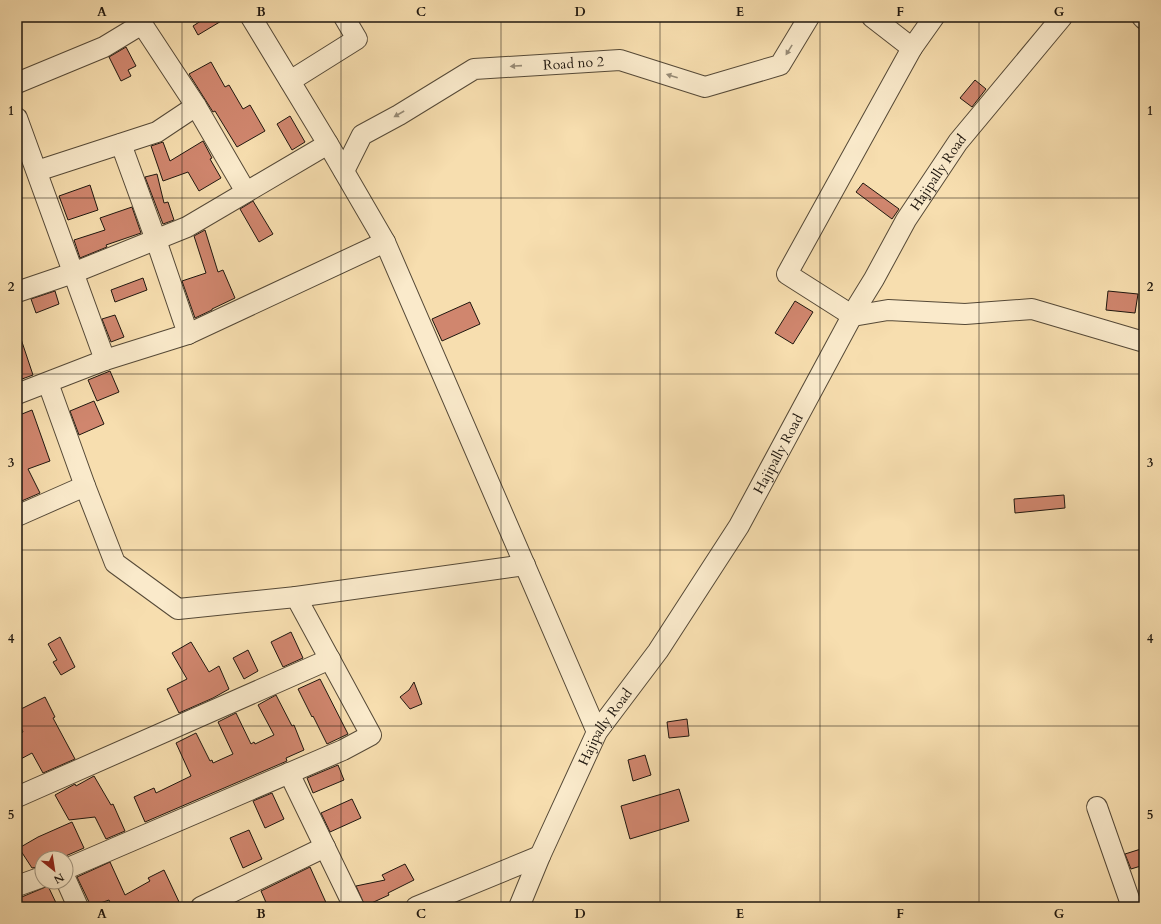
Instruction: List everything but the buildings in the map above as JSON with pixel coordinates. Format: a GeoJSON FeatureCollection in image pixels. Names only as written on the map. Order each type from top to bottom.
{"type":"FeatureCollection","features":[{"type":"Feature","properties":{"kind":"street"},"geometry":{"type":"LineString","coordinates":[[251,17],[385,242],[597,732]]}},
{"type":"Feature","properties":{"kind":"street"},"geometry":{"type":"LineString","coordinates":[[290,81],[357,39],[344,17]]}},
{"type":"Feature","properties":{"kind":"street","name":"Road no 2"},"geometry":{"type":"LineString","coordinates":[[344,171],[362,135],[474,69],[620,60],[704,87],[780,65],[809,17]]}},
{"type":"Feature","properties":{"kind":"street"},"geometry":{"type":"LineString","coordinates":[[872,17],[912,48]]}},
{"type":"Feature","properties":{"kind":"street"},"geometry":{"type":"LineString","coordinates":[[934,17],[912,48],[787,274],[853,316],[888,310],[965,314],[1032,309],[1144,342]]}},
{"type":"Feature","properties":{"kind":"street","name":"Hajipally Road"},"geometry":{"type":"LineString","coordinates":[[519,907],[540,856],[597,732],[658,651],[739,526],[906,220],[958,142],[1062,17]]}},
{"type":"Feature","properties":{"kind":"street"},"geometry":{"type":"LineString","coordinates":[[17,84],[104,47],[148,20],[246,192]]}},
{"type":"Feature","properties":{"kind":"street"},"geometry":{"type":"LineString","coordinates":[[37,171],[157,132],[196,106]]}},
{"type":"Feature","properties":{"kind":"street"},"geometry":{"type":"LineString","coordinates":[[17,118],[105,360]]}},
{"type":"Feature","properties":{"kind":"street"},"geometry":{"type":"LineString","coordinates":[[121,144],[188,334]]}},
{"type":"Feature","properties":{"kind":"street"},"geometry":{"type":"LineString","coordinates":[[17,292],[73,273],[187,227],[328,144]]}},
{"type":"Feature","properties":{"kind":"street"},"geometry":{"type":"LineString","coordinates":[[17,394],[105,360],[188,334],[385,242]]}},
{"type":"Feature","properties":{"kind":"street"},"geometry":{"type":"LineString","coordinates":[[48,383],[85,486],[116,563],[178,609],[296,597],[525,565]]}},
{"type":"Feature","properties":{"kind":"street"},"geometry":{"type":"LineString","coordinates":[[17,516],[85,486]]}},
{"type":"Feature","properties":{"kind":"street"},"geometry":{"type":"LineString","coordinates":[[74,866],[343,750],[371,735],[296,597]]}},
{"type":"Feature","properties":{"kind":"street"},"geometry":{"type":"LineString","coordinates":[[17,797],[330,659]]}},
{"type":"Feature","properties":{"kind":"street"},"geometry":{"type":"LineString","coordinates":[[289,773],[354,907]]}},
{"type":"Feature","properties":{"kind":"street"},"geometry":{"type":"LineString","coordinates":[[1097,807],[1132,907]]}},
{"type":"Feature","properties":{"kind":"street"},"geometry":{"type":"LineString","coordinates":[[201,907],[325,847]]}},
{"type":"Feature","properties":{"kind":"street"},"geometry":{"type":"LineString","coordinates":[[416,907],[540,856]]}},
{"type":"Feature","properties":{"kind":"street"},"geometry":{"type":"LineString","coordinates":[[17,886],[34,880]]}},
{"type":"Feature","properties":{"kind":"street"},"geometry":{"type":"LineString","coordinates":[[70,890],[78,907]]}}]}
